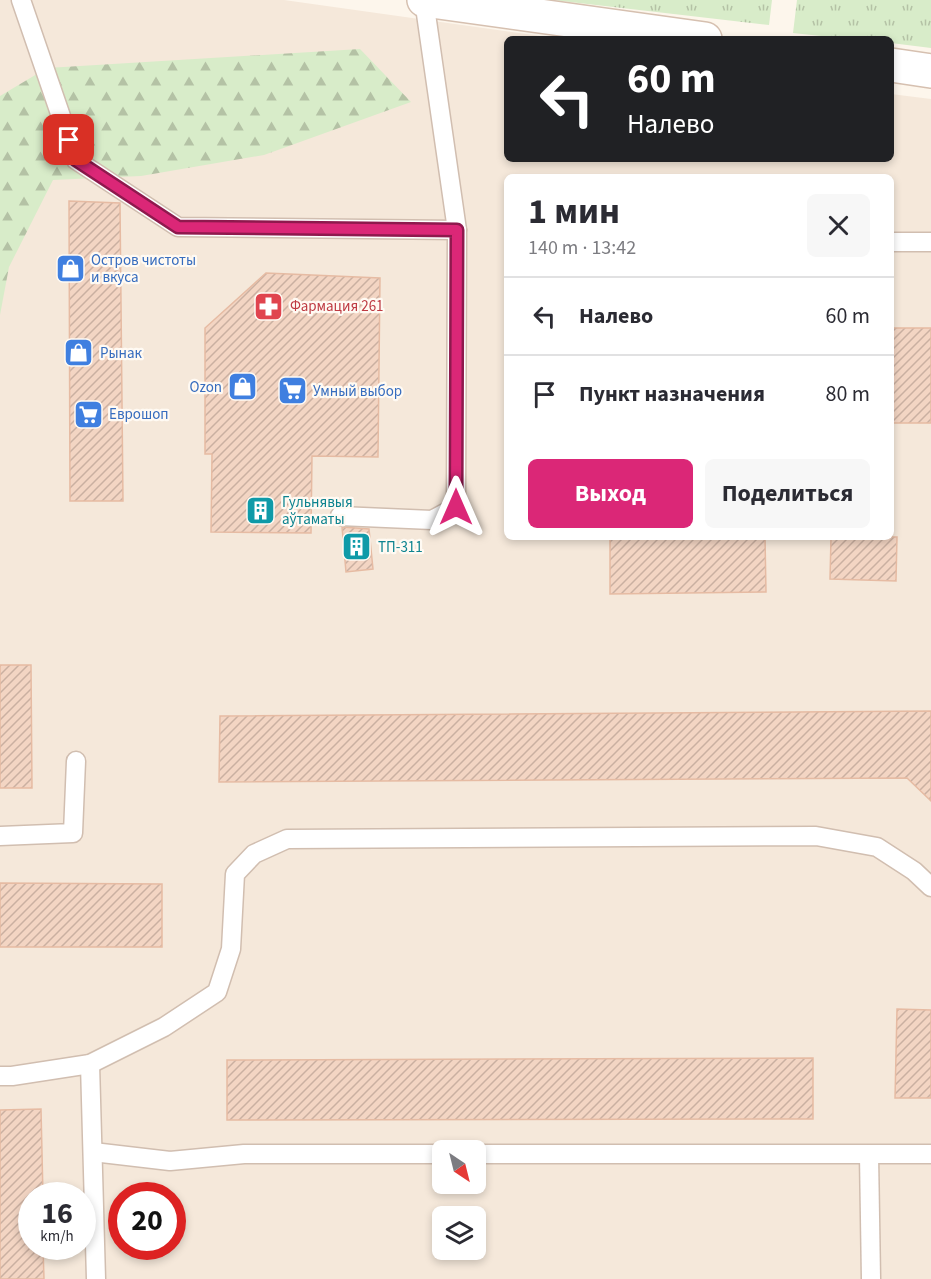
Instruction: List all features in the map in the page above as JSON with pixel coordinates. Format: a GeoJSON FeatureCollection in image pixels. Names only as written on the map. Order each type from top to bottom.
{"type":"FeatureCollection","features":[{"type":"Feature","properties":{"kind":"main road"},"geometry":{"type":"LineString","coordinates":[[424,0],[683,36]]}},
{"type":"Feature","properties":{"kind":"main road"},"geometry":{"type":"LineString","coordinates":[[894,65],[931,71]]}},
{"type":"Feature","properties":{"kind":"lane"},"geometry":{"type":"LineString","coordinates":[[21,0],[76,160],[178,227],[457,230]]}},
{"type":"Feature","properties":{"kind":"lane"},"geometry":{"type":"LineString","coordinates":[[340,516],[432,520],[456,507],[457,230],[424,0]]}},
{"type":"Feature","properties":{"kind":"lane"},"geometry":{"type":"LineString","coordinates":[[894,242],[931,242]]}},
{"type":"Feature","properties":{"kind":"lane"},"geometry":{"type":"LineString","coordinates":[[0,836],[73,833],[76,761]]}},
{"type":"Feature","properties":{"kind":"lane"},"geometry":{"type":"LineString","coordinates":[[0,1076],[90,1064],[164,1027],[217,992],[231,949],[235,874],[254,854],[287,839],[816,836],[877,847],[914,871],[931,887]]}},
{"type":"Feature","properties":{"kind":"lane"},"geometry":{"type":"LineString","coordinates":[[90,1064],[96,1279]]}},
{"type":"Feature","properties":{"kind":"lane"},"geometry":{"type":"LineString","coordinates":[[93,1152],[170,1161],[244,1154],[432,1154]]}},
{"type":"Feature","properties":{"kind":"lane"},"geometry":{"type":"LineString","coordinates":[[486,1154],[931,1154]]}},
{"type":"Feature","properties":{"kind":"lane"},"geometry":{"type":"LineString","coordinates":[[869,1155],[871,1279]]}},
{"type":"Feature","properties":{"kind":"shaded area"},"geometry":{"type":"Polygon","coordinates":[[[0,0],[284,0],[541,36],[504,36],[504,162],[894,162],[894,94],[931,99],[931,1279],[0,1279],[0,0]]]}},
{"type":"Feature","properties":{"kind":"green space"},"geometry":{"type":"Polygon","coordinates":[[[553,0],[772,0],[769,25],[553,0]]]}},
{"type":"Feature","properties":{"kind":"green space"},"geometry":{"type":"Polygon","coordinates":[[[797,0],[931,0],[931,48],[894,43],[894,36],[821,36],[793,33],[797,0]]]}},
{"type":"Feature","properties":{"kind":"green space"},"geometry":{"type":"Polygon","coordinates":[[[360,49],[411,102],[264,155],[141,176],[53,180],[9,267],[0,315],[0,96],[47,68],[360,49]]]}},
{"type":"Feature","properties":{"kind":"building","name":"Рынак"},"geometry":{"type":"Polygon","coordinates":[[[69,201],[120,203],[123,501],[70,501],[69,201]]]}},
{"type":"Feature","properties":{"kind":"building","name":"Умный выбор"},"geometry":{"type":"Polygon","coordinates":[[[266,273],[380,278],[378,457],[312,456],[311,533],[211,532],[212,454],[205,454],[205,328],[266,273]]]}},
{"type":"Feature","properties":{"kind":"building"},"geometry":{"type":"Polygon","coordinates":[[[894,328],[931,328],[931,423],[894,423],[894,328]]]}},
{"type":"Feature","properties":{"kind":"building","name":"ТП-311"},"geometry":{"type":"Polygon","coordinates":[[[342,527],[369,529],[373,569],[346,572],[342,527]]]}},
{"type":"Feature","properties":{"kind":"building"},"geometry":{"type":"Polygon","coordinates":[[[894,537],[897,537],[896,581],[830,579],[831,540],[894,540],[894,537]]]}},
{"type":"Feature","properties":{"kind":"building"},"geometry":{"type":"Polygon","coordinates":[[[610,540],[765,540],[766,592],[610,594],[610,540]]]}},
{"type":"Feature","properties":{"kind":"building"},"geometry":{"type":"Polygon","coordinates":[[[0,665],[31,665],[32,788],[0,788],[0,665]]]}},
{"type":"Feature","properties":{"kind":"building"},"geometry":{"type":"Polygon","coordinates":[[[931,711],[931,801],[907,778],[219,782],[220,716],[931,711]]]}},
{"type":"Feature","properties":{"kind":"building"},"geometry":{"type":"Polygon","coordinates":[[[0,883],[162,884],[162,947],[0,947],[0,883]]]}},
{"type":"Feature","properties":{"kind":"building"},"geometry":{"type":"Polygon","coordinates":[[[897,1009],[931,1010],[931,1098],[895,1098],[897,1009]]]}},
{"type":"Feature","properties":{"kind":"building"},"geometry":{"type":"Polygon","coordinates":[[[813,1058],[813,1119],[227,1120],[227,1060],[813,1058]]]}},
{"type":"Feature","properties":{"kind":"building"},"geometry":{"type":"Polygon","coordinates":[[[41,1109],[43,1182],[18,1182],[18,1260],[43,1260],[44,1279],[0,1279],[0,1110],[41,1109]]]}},
{"type":"Feature","properties":{"kind":"place","name":"Остров чистоты и вкуса"},"geometry":{"type":"Point","coordinates":[70,269]}},
{"type":"Feature","properties":{"kind":"place","name":"Фармация 261"},"geometry":{"type":"Point","coordinates":[269,306]}},
{"type":"Feature","properties":{"kind":"place","name":"Рынак"},"geometry":{"type":"Point","coordinates":[79,353]}},
{"type":"Feature","properties":{"kind":"place","name":"Ozon"},"geometry":{"type":"Point","coordinates":[243,387]}},
{"type":"Feature","properties":{"kind":"place","name":"Умный выбор"},"geometry":{"type":"Point","coordinates":[292,391]}},
{"type":"Feature","properties":{"kind":"place","name":"Еврошоп"},"geometry":{"type":"Point","coordinates":[88,414]}},
{"type":"Feature","properties":{"kind":"place","name":"Гульнявыя аўтаматы"},"geometry":{"type":"Point","coordinates":[261,511]}},
{"type":"Feature","properties":{"kind":"place","name":"ТП-311"},"geometry":{"type":"Point","coordinates":[357,547]}},
{"type":"Feature","properties":{"kind":"route"},"geometry":{"type":"LineString","coordinates":[[69,140],[76,160],[178,227],[457,230],[456,507]]}}]}
